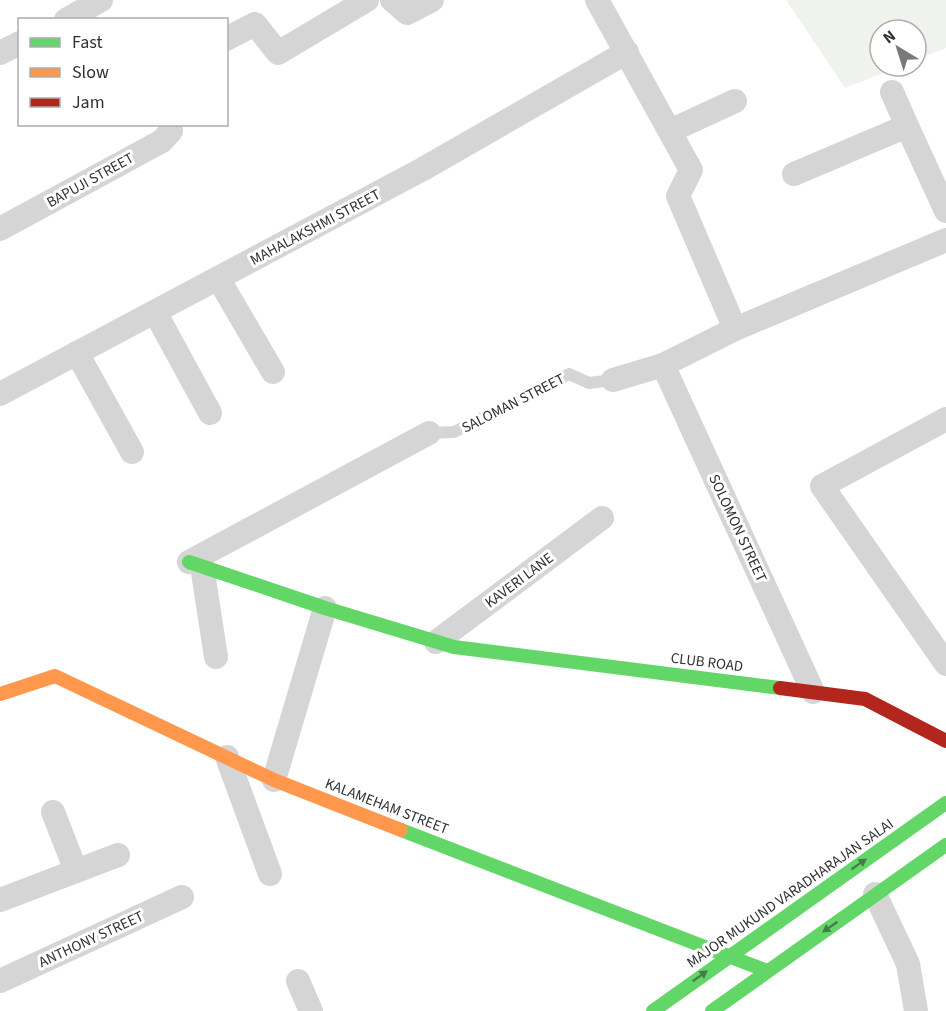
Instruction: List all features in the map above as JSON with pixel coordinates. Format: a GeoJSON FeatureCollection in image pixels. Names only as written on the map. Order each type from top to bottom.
{"type":"FeatureCollection","features":[{"type":"Feature","properties":{"kind":"street"},"geometry":{"type":"LineString","coordinates":[[228,38],[255,24],[278,52],[367,0]]}},
{"type":"Feature","properties":{"kind":"street"},"geometry":{"type":"LineString","coordinates":[[392,0],[407,13],[432,0]]}},
{"type":"Feature","properties":{"kind":"street"},"geometry":{"type":"LineString","coordinates":[[597,0],[692,170],[678,196],[735,329]]}},
{"type":"Feature","properties":{"kind":"street"},"geometry":{"type":"LineString","coordinates":[[72,18],[105,7]]}},
{"type":"Feature","properties":{"kind":"street"},"geometry":{"type":"LineString","coordinates":[[0,53],[18,45]]}},
{"type":"Feature","properties":{"kind":"street","name":"MAHALAKSHMI STREET"},"geometry":{"type":"LineString","coordinates":[[0,394],[423,169],[627,52]]}},
{"type":"Feature","properties":{"kind":"street"},"geometry":{"type":"LineString","coordinates":[[892,92],[946,211]]}},
{"type":"Feature","properties":{"kind":"street"},"geometry":{"type":"LineString","coordinates":[[670,131],[735,101]]}},
{"type":"Feature","properties":{"kind":"street","name":"BAPUJI STREET"},"geometry":{"type":"LineString","coordinates":[[0,229],[162,141],[171,131],[170,126]]}},
{"type":"Feature","properties":{"kind":"street"},"geometry":{"type":"LineString","coordinates":[[794,174],[906,126]]}},
{"type":"Feature","properties":{"kind":"street","name":"SALOMAN STREET"},"geometry":{"type":"LineString","coordinates":[[613,380],[663,365],[735,329],[946,240]]}},
{"type":"Feature","properties":{"kind":"street"},"geometry":{"type":"LineString","coordinates":[[218,278],[273,372]]}},
{"type":"Feature","properties":{"kind":"street"},"geometry":{"type":"LineString","coordinates":[[154,312],[210,413]]}},
{"type":"Feature","properties":{"kind":"street"},"geometry":{"type":"LineString","coordinates":[[78,353],[132,452]]}},
{"type":"Feature","properties":{"kind":"street","name":"SOLOMON STREET"},"geometry":{"type":"LineString","coordinates":[[663,365],[813,692]]}},
{"type":"Feature","properties":{"kind":"street"},"geometry":{"type":"LineString","coordinates":[[946,419],[822,486],[946,664]]}},
{"type":"Feature","properties":{"kind":"street","name":"SALOMAN STREET"},"geometry":{"type":"LineString","coordinates":[[195,564],[429,433]]}},
{"type":"Feature","properties":{"kind":"street","name":"KAVERI LANE"},"geometry":{"type":"LineString","coordinates":[[445,645],[602,518]]}},
{"type":"Feature","properties":{"kind":"street"},"geometry":{"type":"LineString","coordinates":[[195,564],[216,657]]}},
{"type":"Feature","properties":{"kind":"street","name":"CLUB ROAD"},"geometry":{"type":"LineString","coordinates":[[195,564],[445,645],[865,699],[946,741]]}},
{"type":"Feature","properties":{"kind":"street"},"geometry":{"type":"LineString","coordinates":[[274,780],[325,608]]}},
{"type":"Feature","properties":{"kind":"street","name":"KALAMEHAM STREET"},"geometry":{"type":"LineString","coordinates":[[0,694],[55,676],[274,780],[727,957],[767,970]]}},
{"type":"Feature","properties":{"kind":"street"},"geometry":{"type":"LineString","coordinates":[[227,757],[270,874]]}},
{"type":"Feature","properties":{"kind":"street","name":"MAJOR MUKUND VARADHARAJAN SALAI"},"geometry":{"type":"LineString","coordinates":[[653,1011],[946,803]]}},
{"type":"Feature","properties":{"kind":"street"},"geometry":{"type":"LineString","coordinates":[[53,812],[76,871]]}},
{"type":"Feature","properties":{"kind":"street"},"geometry":{"type":"LineString","coordinates":[[712,1011],[946,845]]}},
{"type":"Feature","properties":{"kind":"street"},"geometry":{"type":"LineString","coordinates":[[0,900],[118,855]]}},
{"type":"Feature","properties":{"kind":"street"},"geometry":{"type":"LineString","coordinates":[[875,894],[908,964],[916,1011]]}},
{"type":"Feature","properties":{"kind":"street","name":"ANTHONY STREET"},"geometry":{"type":"LineString","coordinates":[[0,981],[182,897]]}},
{"type":"Feature","properties":{"kind":"street"},"geometry":{"type":"LineString","coordinates":[[298,981],[311,1011]]}},
{"type":"Feature","properties":{"kind":"lane","name":"SALOMAN STREET"},"geometry":{"type":"LineString","coordinates":[[429,433],[454,432],[569,374],[589,383],[613,380]]}},
{"type":"Feature","properties":{"kind":"shaded area"},"geometry":{"type":"Polygon","coordinates":[[[786,0],[946,0],[946,48],[928,55],[928,18],[868,18],[868,78],[870,78],[845,88],[786,0]]]}},
{"type":"Feature","properties":{"kind":"traffic: fast"},"geometry":{"type":"LineString","coordinates":[[189,562],[325,608],[454,647],[780,688]]}},
{"type":"Feature","properties":{"kind":"traffic: fast"},"geometry":{"type":"LineString","coordinates":[[653,1011],[946,803]]}},
{"type":"Feature","properties":{"kind":"traffic: fast"},"geometry":{"type":"LineString","coordinates":[[401,830],[767,971]]}},
{"type":"Feature","properties":{"kind":"traffic: fast"},"geometry":{"type":"LineString","coordinates":[[712,1011],[946,845]]}},
{"type":"Feature","properties":{"kind":"traffic: slow"},"geometry":{"type":"LineString","coordinates":[[0,694],[55,676],[274,780],[401,830]]}},
{"type":"Feature","properties":{"kind":"traffic: jam"},"geometry":{"type":"LineString","coordinates":[[780,688],[865,699],[946,741]]}}]}
